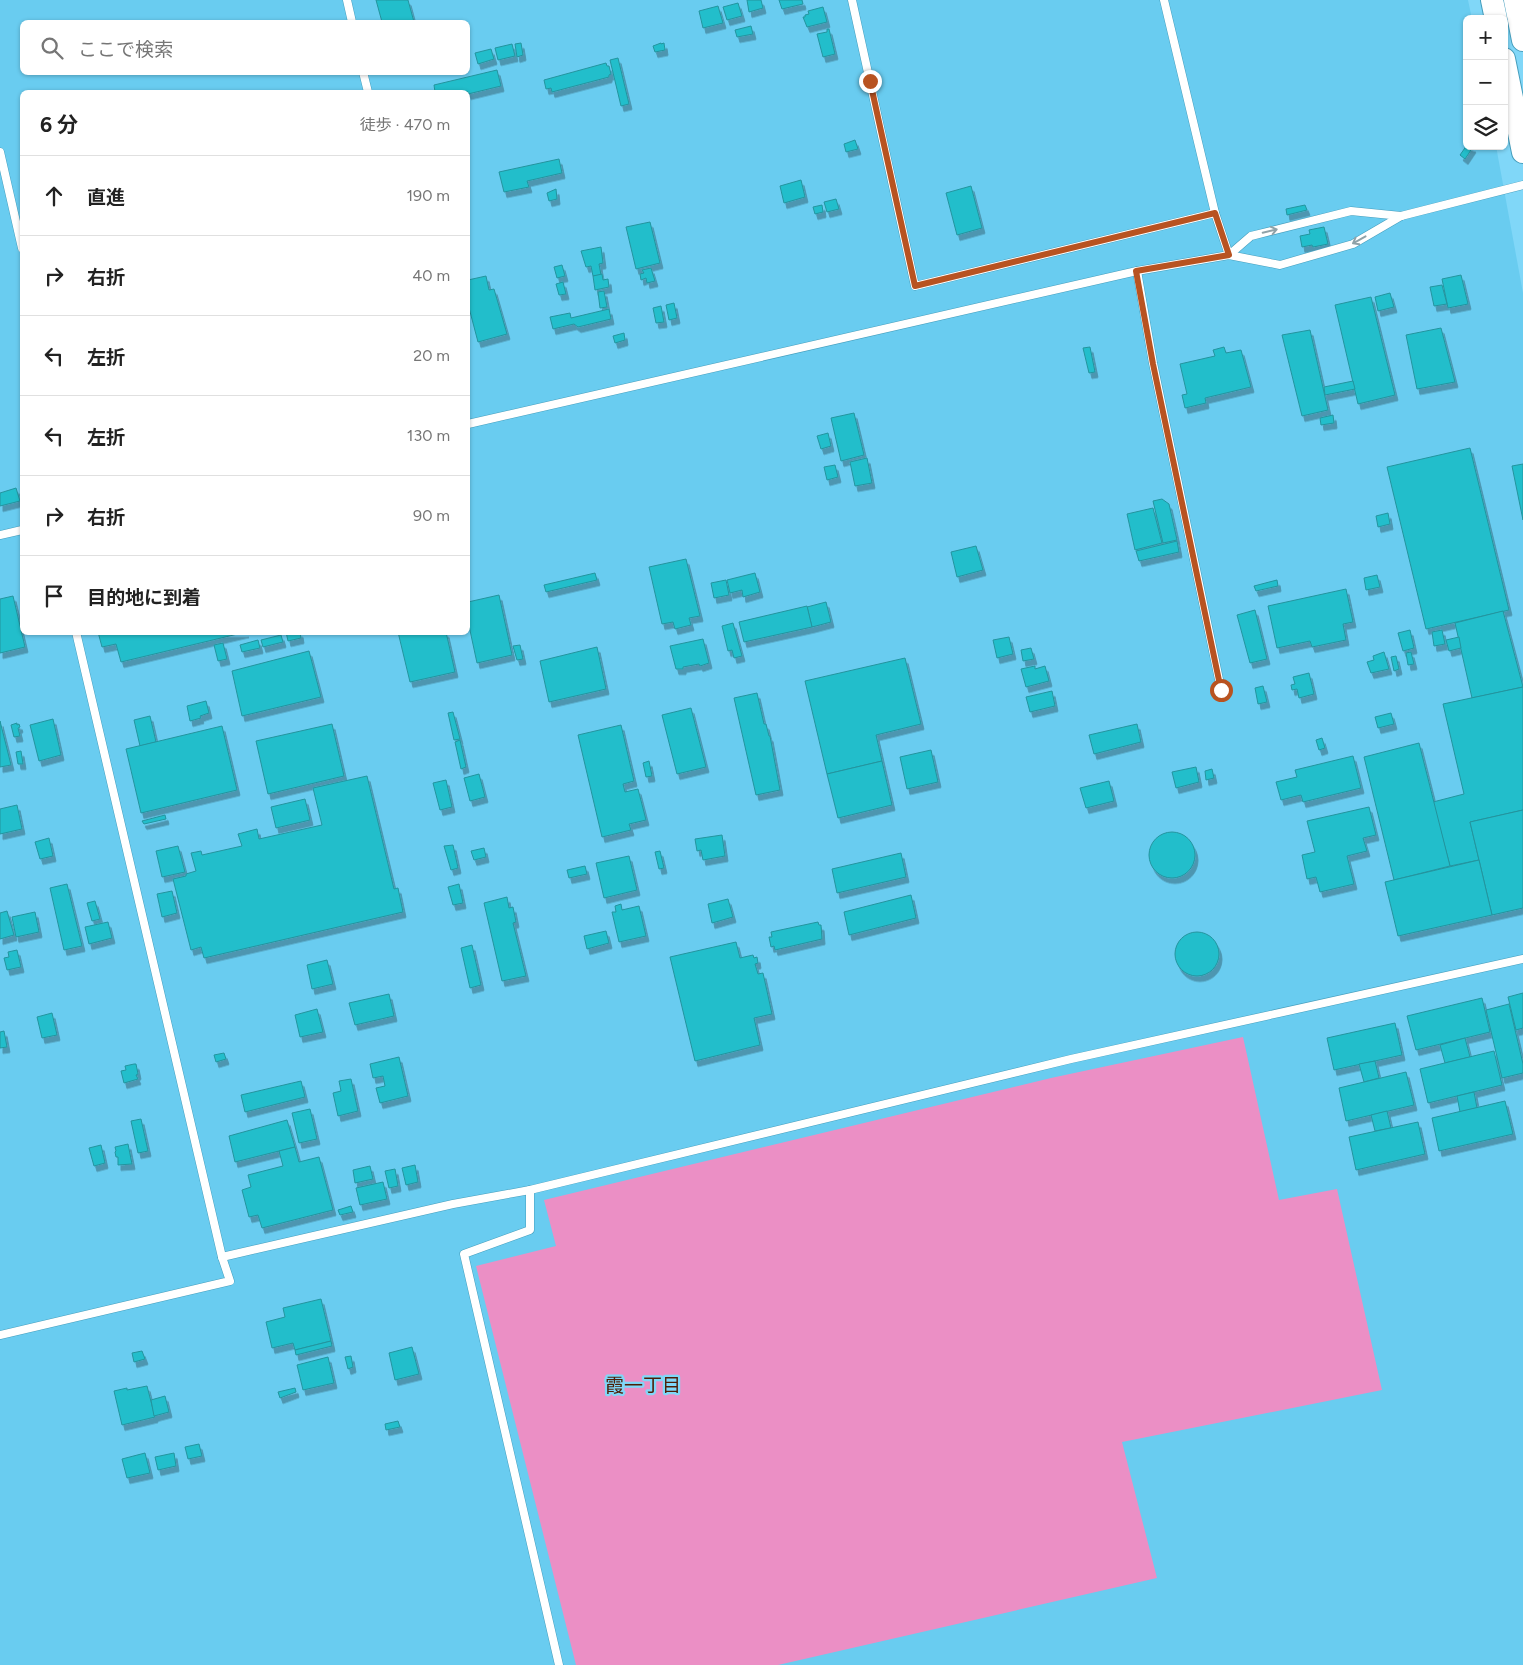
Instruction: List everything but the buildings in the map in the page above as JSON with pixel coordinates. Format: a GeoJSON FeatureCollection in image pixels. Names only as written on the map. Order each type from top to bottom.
{"type":"FeatureCollection","features":[{"type":"Feature","properties":{"kind":"street"},"geometry":{"type":"LineString","coordinates":[[1492,0],[1495,15]]}},
{"type":"Feature","properties":{"kind":"street"},"geometry":{"type":"LineString","coordinates":[[1515,0],[1523,40]]}},
{"type":"Feature","properties":{"kind":"street"},"geometry":{"type":"LineString","coordinates":[[1504,60],[1523,152]]}},
{"type":"Feature","properties":{"kind":"lane"},"geometry":{"type":"LineString","coordinates":[[347,0],[352,20]]}},
{"type":"Feature","properties":{"kind":"lane"},"geometry":{"type":"LineString","coordinates":[[852,0],[915,286],[1215,213]]}},
{"type":"Feature","properties":{"kind":"lane"},"geometry":{"type":"LineString","coordinates":[[1164,0],[1215,213],[1229,255]]}},
{"type":"Feature","properties":{"kind":"lane"},"geometry":{"type":"LineString","coordinates":[[364,75],[368,90]]}},
{"type":"Feature","properties":{"kind":"lane"},"geometry":{"type":"LineString","coordinates":[[0,152],[20,239]]}},
{"type":"Feature","properties":{"kind":"lane"},"geometry":{"type":"LineString","coordinates":[[470,424],[1136,271],[1229,255],[1280,265],[1353,244],[1401,216],[1523,185]]}},
{"type":"Feature","properties":{"kind":"lane"},"geometry":{"type":"LineString","coordinates":[[1229,255],[1251,236],[1351,212],[1401,216]]}},
{"type":"Feature","properties":{"kind":"lane"},"geometry":{"type":"LineString","coordinates":[[1136,271],[1153,364],[1221,690]]}},
{"type":"Feature","properties":{"kind":"lane"},"geometry":{"type":"LineString","coordinates":[[0,535],[20,530]]}},
{"type":"Feature","properties":{"kind":"lane"},"geometry":{"type":"LineString","coordinates":[[0,1335],[230,1281],[222,1257],[77,635]]}},
{"type":"Feature","properties":{"kind":"lane"},"geometry":{"type":"LineString","coordinates":[[222,1257],[453,1204],[530,1190],[1071,1059],[1523,959]]}},
{"type":"Feature","properties":{"kind":"lane"},"geometry":{"type":"LineString","coordinates":[[530,1190],[530,1230],[464,1254],[559,1665]]}},
{"type":"Feature","properties":{"kind":"shaded area"},"geometry":{"type":"Polygon","coordinates":[[[0,0],[1468,0],[1471,15],[1463,15],[1463,150],[1497,150],[1523,293],[1523,1665],[0,1665],[0,0]]]}},
{"type":"Feature","properties":{"kind":"shaded area"},"geometry":{"type":"Polygon","coordinates":[[[1243,1037],[1279,1200],[1337,1189],[1382,1390],[1122,1442],[1157,1578],[778,1665],[576,1665],[476,1266],[556,1246],[544,1200],[1051,1078],[1243,1037]]]}},
{"type":"Feature","properties":{"kind":"district","name":"霞一丁目"},"geometry":{"type":"Point","coordinates":[643,1385]}},
{"type":"Feature","properties":{"kind":"route"},"geometry":{"type":"LineString","coordinates":[[870,81],[915,286],[1215,213],[1229,255],[1136,271],[1153,364],[1221,690]]}}]}
